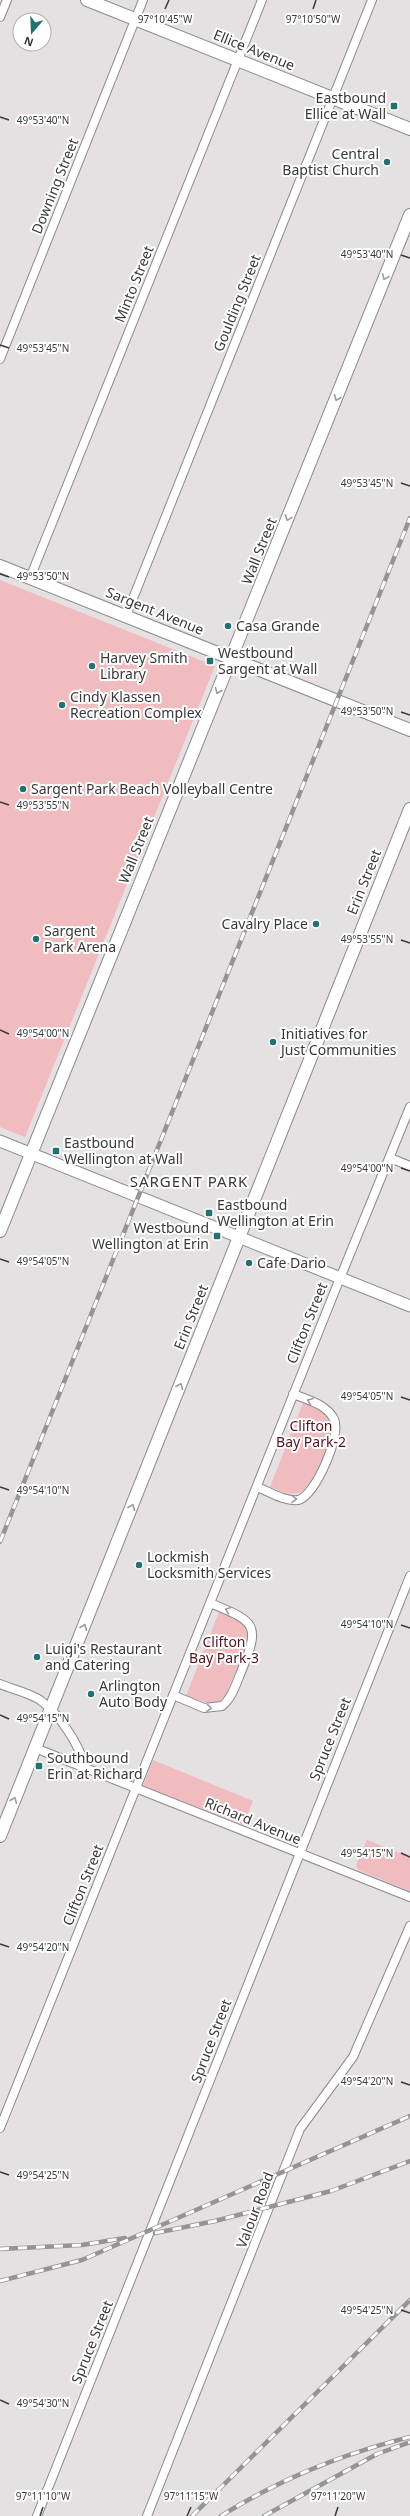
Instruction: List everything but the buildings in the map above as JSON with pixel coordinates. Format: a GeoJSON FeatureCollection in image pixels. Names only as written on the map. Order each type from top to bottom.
{"type":"FeatureCollection","features":[{"type":"Feature","properties":{"kind":"main road","name":"Ellice Avenue"},"geometry":{"type":"LineString","coordinates":[[87,0],[238,59],[410,129]]}},
{"type":"Feature","properties":{"kind":"main road","name":"Wall Street"},"geometry":{"type":"LineString","coordinates":[[0,1231],[122,924],[232,658],[410,215]]}},
{"type":"Feature","properties":{"kind":"main road","name":"Sargent Avenue"},"geometry":{"type":"LineString","coordinates":[[0,566],[410,730]]}},
{"type":"Feature","properties":{"kind":"main road","name":"Erin Street"},"geometry":{"type":"LineString","coordinates":[[0,1836],[410,809]]}},
{"type":"Feature","properties":{"kind":"street"},"geometry":{"type":"LineString","coordinates":[[0,17],[7,0]]}},
{"type":"Feature","properties":{"kind":"street","name":"Downing Street"},"geometry":{"type":"LineString","coordinates":[[0,359],[143,0]]}},
{"type":"Feature","properties":{"kind":"street","name":"Minto Street"},"geometry":{"type":"LineString","coordinates":[[30,578],[262,0]]}},
{"type":"Feature","properties":{"kind":"street","name":"Goulding Street"},"geometry":{"type":"LineString","coordinates":[[126,616],[372,0]]}},
{"type":"Feature","properties":{"kind":"street","name":"Clifton Street"},"geometry":{"type":"LineString","coordinates":[[0,2128],[135,1788],[257,1487],[339,1278],[410,1107]]}},
{"type":"Feature","properties":{"kind":"street"},"geometry":{"type":"LineString","coordinates":[[0,1141],[410,1306]]}},
{"type":"Feature","properties":{"kind":"street"},"geometry":{"type":"LineString","coordinates":[[390,1158],[410,1166]]}},
{"type":"Feature","properties":{"kind":"street"},"geometry":{"type":"LineString","coordinates":[[257,1487],[293,1500],[305,1497],[315,1486],[335,1437],[336,1422],[329,1411],[293,1394]]}},
{"type":"Feature","properties":{"kind":"street","name":"Spruce Street"},"geometry":{"type":"LineString","coordinates":[[37,2516],[298,1853],[410,1576]]}},
{"type":"Feature","properties":{"kind":"street"},"geometry":{"type":"LineString","coordinates":[[173,1695],[204,1708],[222,1706],[231,1695],[252,1646],[253,1631],[248,1622],[210,1603]]}},
{"type":"Feature","properties":{"kind":"street"},"geometry":{"type":"LineString","coordinates":[[0,1684],[39,1700],[51,1710],[82,1756],[86,1768]]}},
{"type":"Feature","properties":{"kind":"street","name":"Richard Avenue"},"geometry":{"type":"LineString","coordinates":[[35,1748],[410,1897]]}},
{"type":"Feature","properties":{"kind":"street","name":"Valour Road"},"geometry":{"type":"LineString","coordinates":[[147,2516],[300,2128],[353,2057],[410,1926]]}},
{"type":"Feature","properties":{"kind":"green space"},"geometry":{"type":"Polygon","coordinates":[[[0,580],[215,666],[25,1137],[0,1127],[0,580]]]}},
{"type":"Feature","properties":{"kind":"green space","name":"Clifton Bay Park-2"},"geometry":{"type":"Polygon","coordinates":[[[303,1403],[319,1409],[326,1414],[331,1421],[332,1428],[327,1448],[317,1472],[305,1489],[295,1494],[270,1487],[303,1403]]]}},
{"type":"Feature","properties":{"kind":"green space","name":"Clifton Bay Park-3"},"geometry":{"type":"Polygon","coordinates":[[[219,1612],[243,1623],[248,1633],[247,1644],[225,1696],[218,1702],[209,1703],[186,1696],[219,1612]]]}},
{"type":"Feature","properties":{"kind":"green space"},"geometry":{"type":"Polygon","coordinates":[[[153,1760],[253,1801],[243,1825],[143,1786],[153,1760]]]}},
{"type":"Feature","properties":{"kind":"green space"},"geometry":{"type":"Polygon","coordinates":[[[367,1840],[410,1857],[410,1891],[358,1870],[356,1865],[367,1840]]]}},
{"type":"Feature","properties":{"kind":"railway"},"geometry":{"type":"LineString","coordinates":[[0,1542],[410,518]]}},
{"type":"Feature","properties":{"kind":"railway"},"geometry":{"type":"LineString","coordinates":[[0,2281],[82,2260],[410,2116]]}},
{"type":"Feature","properties":{"kind":"railway"},"geometry":{"type":"LineString","coordinates":[[155,2233],[215,2221],[331,2191],[410,2161]]}},
{"type":"Feature","properties":{"kind":"railway"},"geometry":{"type":"LineString","coordinates":[[0,2249],[82,2245],[125,2238]]}},
{"type":"Feature","properties":{"kind":"railway"},"geometry":{"type":"LineString","coordinates":[[192,2516],[410,2300]]}},
{"type":"Feature","properties":{"kind":"railway"},"geometry":{"type":"LineString","coordinates":[[221,2516],[266,2490],[312,2469],[360,2451],[410,2437]]}},
{"type":"Feature","properties":{"kind":"railway"},"geometry":{"type":"LineString","coordinates":[[264,2516],[377,2454],[410,2442]]}},
{"type":"Feature","properties":{"kind":"place","name":"Eastbound Ellice at Wall"},"geometry":{"type":"Point","coordinates":[394,106]}},
{"type":"Feature","properties":{"kind":"place","name":"Central Baptist Church"},"geometry":{"type":"Point","coordinates":[387,162]}},
{"type":"Feature","properties":{"kind":"place","name":"Casa Grande"},"geometry":{"type":"Point","coordinates":[228,626]}},
{"type":"Feature","properties":{"kind":"place","name":"Westbound Sargent at Wall"},"geometry":{"type":"Point","coordinates":[210,661]}},
{"type":"Feature","properties":{"kind":"place","name":"Harvey Smith Library"},"geometry":{"type":"Point","coordinates":[92,666]}},
{"type":"Feature","properties":{"kind":"place","name":"Cindy Klassen Recreation Complex"},"geometry":{"type":"Point","coordinates":[62,705]}},
{"type":"Feature","properties":{"kind":"place","name":"Sargent Park Beach Volleyball Centre"},"geometry":{"type":"Point","coordinates":[23,789]}},
{"type":"Feature","properties":{"kind":"place","name":"Cavalry Place"},"geometry":{"type":"Point","coordinates":[316,924]}},
{"type":"Feature","properties":{"kind":"place","name":"Sargent Park Arena"},"geometry":{"type":"Point","coordinates":[36,939]}},
{"type":"Feature","properties":{"kind":"place","name":"Initiatives for Just Communities"},"geometry":{"type":"Point","coordinates":[273,1042]}},
{"type":"Feature","properties":{"kind":"place","name":"Eastbound Wellington at Wall"},"geometry":{"type":"Point","coordinates":[56,1151]}},
{"type":"Feature","properties":{"kind":"place","name":"Eastbound Wellington at Erin"},"geometry":{"type":"Point","coordinates":[209,1213]}},
{"type":"Feature","properties":{"kind":"place","name":"Westbound Wellington at Erin"},"geometry":{"type":"Point","coordinates":[217,1236]}},
{"type":"Feature","properties":{"kind":"place","name":"Cafe Dario"},"geometry":{"type":"Point","coordinates":[249,1263]}},
{"type":"Feature","properties":{"kind":"place","name":"Lockmish Locksmith Services"},"geometry":{"type":"Point","coordinates":[139,1565]}},
{"type":"Feature","properties":{"kind":"place","name":"Luigi's Restaurant and Catering"},"geometry":{"type":"Point","coordinates":[37,1657]}},
{"type":"Feature","properties":{"kind":"place","name":"Arlington Auto Body"},"geometry":{"type":"Point","coordinates":[91,1694]}},
{"type":"Feature","properties":{"kind":"place","name":"Southbound Erin at Richard"},"geometry":{"type":"Point","coordinates":[39,1766]}},
{"type":"Feature","properties":{"kind":"district","name":"SARGENT PARK"},"geometry":{"type":"Point","coordinates":[189,1182]}}]}
